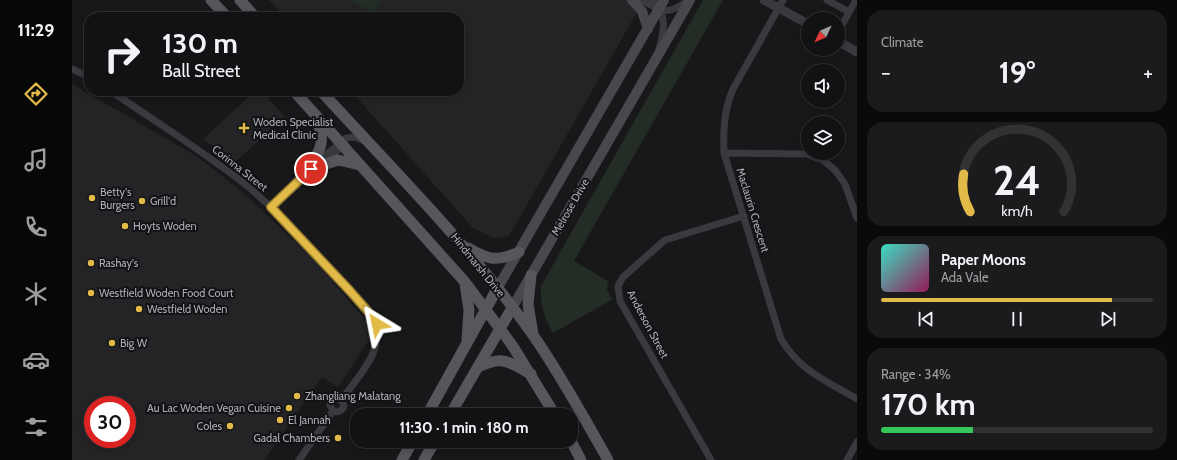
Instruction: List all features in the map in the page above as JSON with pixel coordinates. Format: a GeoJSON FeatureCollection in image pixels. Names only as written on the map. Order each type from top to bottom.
{"type":"FeatureCollection","features":[{"type":"Feature","properties":{"kind":"main road"},"geometry":{"type":"LineString","coordinates":[[211,0],[222,12]]}},
{"type":"Feature","properties":{"kind":"main road"},"geometry":{"type":"LineString","coordinates":[[240,0],[251,12]]}},
{"type":"Feature","properties":{"kind":"main road"},"geometry":{"type":"LineString","coordinates":[[632,0],[642,11],[648,29]]}},
{"type":"Feature","properties":{"kind":"main road","name":"Melrose Drive"},"geometry":{"type":"LineString","coordinates":[[454,408],[689,0]]}},
{"type":"Feature","properties":{"kind":"main road","name":"Melrose Drive"},"geometry":{"type":"LineString","coordinates":[[431,408],[497,289],[662,4]]}},
{"type":"Feature","properties":{"kind":"main road","name":"Hindmarsh Drive"},"geometry":{"type":"LineString","coordinates":[[299,96],[465,282],[532,375],[551,408]]}},
{"type":"Feature","properties":{"kind":"main road","name":"Hindmarsh Drive"},"geometry":{"type":"LineString","coordinates":[[326,96],[462,244],[534,336],[566,386],[608,460]]}},
{"type":"Feature","properties":{"kind":"main road"},"geometry":{"type":"LineString","coordinates":[[305,176],[322,146],[322,136],[315,114]]}},
{"type":"Feature","properties":{"kind":"main road"},"geometry":{"type":"LineString","coordinates":[[320,166],[338,160],[360,165]]}},
{"type":"Feature","properties":{"kind":"main road"},"geometry":{"type":"LineString","coordinates":[[462,244],[484,257],[496,259],[507,257],[519,252]]}},
{"type":"Feature","properties":{"kind":"main road"},"geometry":{"type":"LineString","coordinates":[[531,275],[528,304],[534,336]]}},
{"type":"Feature","properties":{"kind":"main road"},"geometry":{"type":"LineString","coordinates":[[465,282],[469,310],[467,343]]}},
{"type":"Feature","properties":{"kind":"main road"},"geometry":{"type":"LineString","coordinates":[[478,367],[492,361],[502,361],[532,375]]}},
{"type":"Feature","properties":{"kind":"main road"},"geometry":{"type":"LineString","coordinates":[[402,460],[409,448]]}},
{"type":"Feature","properties":{"kind":"main road"},"geometry":{"type":"LineString","coordinates":[[424,460],[431,448]]}},
{"type":"Feature","properties":{"kind":"main road"},"geometry":{"type":"LineString","coordinates":[[575,448],[582,460]]}},
{"type":"Feature","properties":{"kind":"street"},"geometry":{"type":"LineString","coordinates":[[642,0],[662,4]]}},
{"type":"Feature","properties":{"kind":"street"},"geometry":{"type":"LineString","coordinates":[[652,0],[662,4],[670,12],[689,0]]}},
{"type":"Feature","properties":{"kind":"street"},"geometry":{"type":"LineString","coordinates":[[764,0],[781,4],[801,19]]}},
{"type":"Feature","properties":{"kind":"street"},"geometry":{"type":"LineString","coordinates":[[827,0],[849,12]]}},
{"type":"Feature","properties":{"kind":"street"},"geometry":{"type":"LineString","coordinates":[[845,19],[856,0]]}},
{"type":"Feature","properties":{"kind":"street"},"geometry":{"type":"LineString","coordinates":[[657,57],[664,26],[662,4]]}},
{"type":"Feature","properties":{"kind":"street","name":"Maclaurin Crescent"},"geometry":{"type":"LineString","coordinates":[[781,4],[733,88],[727,103],[723,134],[724,153],[781,339],[789,353],[801,366],[857,398]]}},
{"type":"Feature","properties":{"kind":"street"},"geometry":{"type":"LineString","coordinates":[[845,45],[857,52]]}},
{"type":"Feature","properties":{"kind":"street"},"geometry":{"type":"LineString","coordinates":[[72,69],[84,75]]}},
{"type":"Feature","properties":{"kind":"street","name":"Corinna Street"},"geometry":{"type":"LineString","coordinates":[[118,96],[245,184],[271,207],[355,296],[377,324],[378,335],[375,350],[341,400],[337,398],[331,401],[330,405],[333,411],[299,460]]}},
{"type":"Feature","properties":{"kind":"street"},"geometry":{"type":"LineString","coordinates":[[271,207],[350,137],[352,132],[350,122]]}},
{"type":"Feature","properties":{"kind":"street"},"geometry":{"type":"LineString","coordinates":[[350,137],[369,143]]}},
{"type":"Feature","properties":{"kind":"street"},"geometry":{"type":"LineString","coordinates":[[305,176],[320,166],[341,144]]}},
{"type":"Feature","properties":{"kind":"street"},"geometry":{"type":"LineString","coordinates":[[724,153],[806,154],[823,160],[836,170],[842,179],[855,205],[857,218]]}},
{"type":"Feature","properties":{"kind":"street","name":"Anderson Street"},"geometry":{"type":"LineString","coordinates":[[711,460],[620,301],[618,286],[622,277],[665,240],[744,216]]}},
{"type":"Feature","properties":{"kind":"street"},"geometry":{"type":"LineString","coordinates":[[847,460],[857,442]]}},
{"type":"Feature","properties":{"kind":"shaded area"},"geometry":{"type":"Polygon","coordinates":[[[269,0],[644,0],[509,236],[493,238],[472,227],[355,96],[464,96],[464,12],[280,12],[269,0]]]}},
{"type":"Feature","properties":{"kind":"shaded area"},"geometry":{"type":"Polygon","coordinates":[[[350,0],[381,0],[374,12],[350,0]]]}},
{"type":"Feature","properties":{"kind":"shaded area"},"geometry":{"type":"Polygon","coordinates":[[[703,0],[723,0],[574,261],[608,281],[607,290],[613,299],[553,333],[543,311],[541,286],[703,0]]]}},
{"type":"Feature","properties":{"kind":"shaded area"},"geometry":{"type":"Polygon","coordinates":[[[72,84],[84,91],[84,96],[93,96],[198,157],[246,195],[315,261],[368,323],[370,338],[338,387],[322,377],[264,460],[72,460],[72,84]]]}},
{"type":"Feature","properties":{"kind":"shaded area","name":"Woden Specialist Medical Clinic"},"geometry":{"type":"Polygon","coordinates":[[[250,96],[266,96],[285,117],[235,162],[203,139],[250,96]]]}},
{"type":"Feature","properties":{"kind":"place","name":"Woden Specialist Medical Clinic"},"geometry":{"type":"Point","coordinates":[244,128]}},
{"type":"Feature","properties":{"kind":"place","name":"Betty's Burgers"},"geometry":{"type":"Point","coordinates":[92,198]}},
{"type":"Feature","properties":{"kind":"place","name":"Grill'd"},"geometry":{"type":"Point","coordinates":[142,201]}},
{"type":"Feature","properties":{"kind":"place","name":"Hoyts Woden"},"geometry":{"type":"Point","coordinates":[125,226]}},
{"type":"Feature","properties":{"kind":"place","name":"Rashay's"},"geometry":{"type":"Point","coordinates":[91,263]}},
{"type":"Feature","properties":{"kind":"place","name":"Westfield Woden Food Court"},"geometry":{"type":"Point","coordinates":[91,293]}},
{"type":"Feature","properties":{"kind":"place","name":"Westfield Woden"},"geometry":{"type":"Point","coordinates":[139,309]}},
{"type":"Feature","properties":{"kind":"place","name":"Big W"},"geometry":{"type":"Point","coordinates":[112,343]}},
{"type":"Feature","properties":{"kind":"place","name":"Zhangliang Malatang"},"geometry":{"type":"Point","coordinates":[297,396]}},
{"type":"Feature","properties":{"kind":"place","name":"Au Lac Woden Vegan Cuisine"},"geometry":{"type":"Point","coordinates":[289,408]}},
{"type":"Feature","properties":{"kind":"place","name":"El Jannah"},"geometry":{"type":"Point","coordinates":[280,420]}},
{"type":"Feature","properties":{"kind":"place","name":"Coles"},"geometry":{"type":"Point","coordinates":[230,426]}},
{"type":"Feature","properties":{"kind":"place","name":"Gadal Chambers"},"geometry":{"type":"Point","coordinates":[338,438]}},
{"type":"Feature","properties":{"kind":"route"},"geometry":{"type":"LineString","coordinates":[[311,169],[271,207],[307,243],[372,316],[377,324]]}}]}
